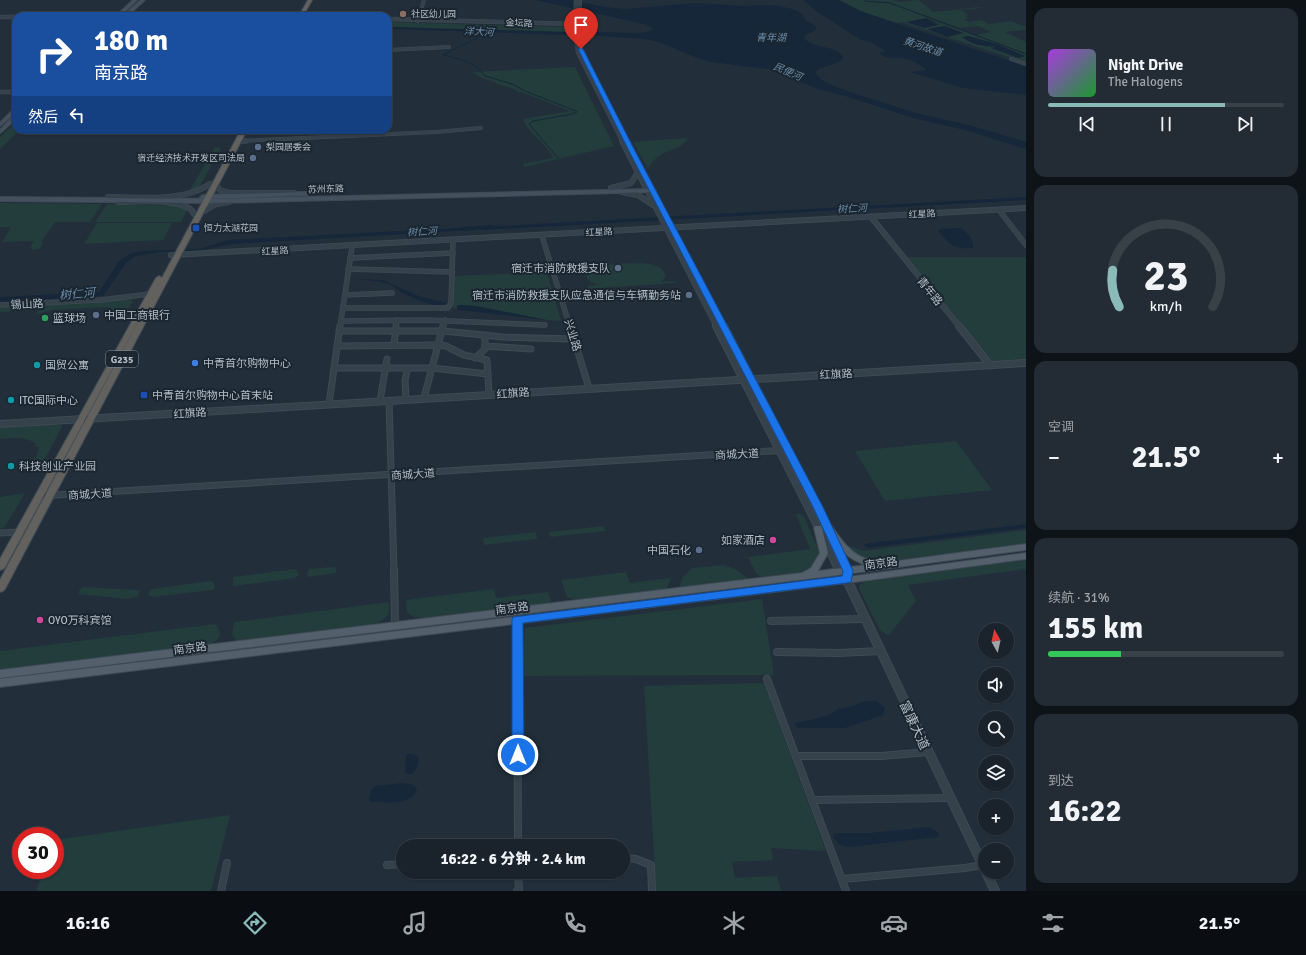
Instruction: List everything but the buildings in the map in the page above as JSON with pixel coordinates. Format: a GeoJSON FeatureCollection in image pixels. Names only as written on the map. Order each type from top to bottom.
{"type":"FeatureCollection","features":[{"type":"Feature","properties":{"kind":"highway"},"geometry":{"type":"LineString","coordinates":[[304,12],[310,0]]}},
{"type":"Feature","properties":{"kind":"highway"},"geometry":{"type":"LineString","coordinates":[[308,12],[314,0]]}},
{"type":"Feature","properties":{"kind":"highway","name":"G235"},"geometry":{"type":"LineString","coordinates":[[0,567],[149,296],[197,214],[237,134]]}},
{"type":"Feature","properties":{"kind":"highway","name":"G235"},"geometry":{"type":"LineString","coordinates":[[212,184],[242,134]]}},
{"type":"Feature","properties":{"kind":"highway","name":"G235"},"geometry":{"type":"LineString","coordinates":[[0,589],[90,419],[174,255]]}},
{"type":"Feature","properties":{"kind":"main road"},"geometry":{"type":"LineString","coordinates":[[122,12],[135,0]]}},
{"type":"Feature","properties":{"kind":"main road"},"geometry":{"type":"LineString","coordinates":[[130,12],[143,0]]}},
{"type":"Feature","properties":{"kind":"main road"},"geometry":{"type":"LineString","coordinates":[[0,125],[12,114]]}},
{"type":"Feature","properties":{"kind":"main road"},"geometry":{"type":"LineString","coordinates":[[0,132],[12,121]]}},
{"type":"Feature","properties":{"kind":"main road","name":"苏州东路"},"geometry":{"type":"LineString","coordinates":[[205,199],[232,201],[649,189]]}},
{"type":"Feature","properties":{"kind":"main road","name":"苏州东路"},"geometry":{"type":"LineString","coordinates":[[0,199],[205,199],[306,194],[612,190]]}},
{"type":"Feature","properties":{"kind":"main road","name":"苏州东路"},"geometry":{"type":"LineString","coordinates":[[0,196],[106,199]]}},
{"type":"Feature","properties":{"kind":"main road"},"geometry":{"type":"LineString","coordinates":[[828,527],[843,549],[858,559],[876,564],[902,564]]}},
{"type":"Feature","properties":{"kind":"main road"},"geometry":{"type":"LineString","coordinates":[[792,578],[814,570],[821,560],[824,552],[818,528]]}},
{"type":"Feature","properties":{"kind":"main road","name":"南京路"},"geometry":{"type":"LineString","coordinates":[[0,683],[517,620],[1026,547]]}},
{"type":"Feature","properties":{"kind":"main road","name":"南京路"},"geometry":{"type":"LineString","coordinates":[[0,674],[792,578],[1026,556]]}},
{"type":"Feature","properties":{"kind":"street"},"geometry":{"type":"LineString","coordinates":[[418,20],[424,0]]}},
{"type":"Feature","properties":{"kind":"street"},"geometry":{"type":"LineString","coordinates":[[576,1],[578,9]]}},
{"type":"Feature","properties":{"kind":"street"},"geometry":{"type":"LineString","coordinates":[[578,9],[580,1]]}},
{"type":"Feature","properties":{"kind":"street","name":"富康大道"},"geometry":{"type":"LineString","coordinates":[[578,9],[575,46],[601,94],[639,171],[751,379],[828,527],[845,574],[865,618],[978,856]]}},
{"type":"Feature","properties":{"kind":"street"},"geometry":{"type":"LineString","coordinates":[[0,17],[12,17]]}},
{"type":"Feature","properties":{"kind":"street","name":"金坛路"},"geometry":{"type":"LineString","coordinates":[[392,20],[577,23]]}},
{"type":"Feature","properties":{"kind":"street"},"geometry":{"type":"LineString","coordinates":[[392,50],[449,47]]}},
{"type":"Feature","properties":{"kind":"street"},"geometry":{"type":"LineString","coordinates":[[1011,60],[1026,64]]}},
{"type":"Feature","properties":{"kind":"street"},"geometry":{"type":"LineString","coordinates":[[0,92],[12,92]]}},
{"type":"Feature","properties":{"kind":"street"},"geometry":{"type":"LineString","coordinates":[[238,141],[423,133],[481,128]]}},
{"type":"Feature","properties":{"kind":"street"},"geometry":{"type":"LineString","coordinates":[[612,190],[629,185],[636,179],[639,171]]}},
{"type":"Feature","properties":{"kind":"street"},"geometry":{"type":"LineString","coordinates":[[106,199],[183,196],[201,190],[212,184],[220,190],[230,193],[275,192],[306,194]]}},
{"type":"Feature","properties":{"kind":"street","name":"富康大道"},"geometry":{"type":"LineString","coordinates":[[649,189],[656,207],[670,228],[743,379],[818,528],[845,574]]}},
{"type":"Feature","properties":{"kind":"street"},"geometry":{"type":"LineString","coordinates":[[612,190],[638,195],[656,207]]}},
{"type":"Feature","properties":{"kind":"street"},"geometry":{"type":"LineString","coordinates":[[106,199],[177,203],[190,208],[197,214],[216,204],[232,201]]}},
{"type":"Feature","properties":{"kind":"street","name":"红星路"},"geometry":{"type":"LineString","coordinates":[[174,255],[453,241],[1026,208]]}},
{"type":"Feature","properties":{"kind":"street"},"geometry":{"type":"LineString","coordinates":[[999,210],[1026,245]]}},
{"type":"Feature","properties":{"kind":"street","name":"青年路"},"geometry":{"type":"LineString","coordinates":[[870,217],[990,365]]}},
{"type":"Feature","properties":{"kind":"street","name":"兴业路"},"geometry":{"type":"LineString","coordinates":[[542,236],[589,388]]}},
{"type":"Feature","properties":{"kind":"street"},"geometry":{"type":"LineString","coordinates":[[343,308],[445,309],[451,303],[453,241]]}},
{"type":"Feature","properties":{"kind":"street"},"geometry":{"type":"LineString","coordinates":[[329,404],[352,246]]}},
{"type":"Feature","properties":{"kind":"street"},"geometry":{"type":"LineString","coordinates":[[350,258],[452,253]]}},
{"type":"Feature","properties":{"kind":"street"},"geometry":{"type":"LineString","coordinates":[[348,269],[452,272]]}},
{"type":"Feature","properties":{"kind":"street"},"geometry":{"type":"LineString","coordinates":[[345,295],[392,294]]}},
{"type":"Feature","properties":{"kind":"street","name":"锡山路"},"geometry":{"type":"LineString","coordinates":[[0,306],[101,301],[149,296]]}},
{"type":"Feature","properties":{"kind":"street"},"geometry":{"type":"LineString","coordinates":[[394,346],[397,320]]}},
{"type":"Feature","properties":{"kind":"street"},"geometry":{"type":"LineString","coordinates":[[341,321],[445,320],[544,325]]}},
{"type":"Feature","properties":{"kind":"street"},"geometry":{"type":"LineString","coordinates":[[424,398],[440,345],[445,320]]}},
{"type":"Feature","properties":{"kind":"street"},"geometry":{"type":"LineString","coordinates":[[340,331],[443,331],[486,335],[574,339]]}},
{"type":"Feature","properties":{"kind":"street"},"geometry":{"type":"LineString","coordinates":[[475,358],[484,349],[486,335]]}},
{"type":"Feature","properties":{"kind":"street"},"geometry":{"type":"LineString","coordinates":[[337,346],[440,345],[475,358],[487,360],[490,394]]}},
{"type":"Feature","properties":{"kind":"street"},"geometry":{"type":"LineString","coordinates":[[485,346],[531,349]]}},
{"type":"Feature","properties":{"kind":"street"},"geometry":{"type":"LineString","coordinates":[[380,401],[384,368],[387,359]]}},
{"type":"Feature","properties":{"kind":"street","name":"红旗路"},"geometry":{"type":"LineString","coordinates":[[0,424],[1026,363]]}},
{"type":"Feature","properties":{"kind":"street"},"geometry":{"type":"LineString","coordinates":[[334,368],[432,368],[488,374]]}},
{"type":"Feature","properties":{"kind":"street"},"geometry":{"type":"LineString","coordinates":[[406,399],[405,380],[408,368]]}},
{"type":"Feature","properties":{"kind":"street"},"geometry":{"type":"LineString","coordinates":[[388,400],[395,625]]}},
{"type":"Feature","properties":{"kind":"street","name":"商城大道"},"geometry":{"type":"LineString","coordinates":[[39,496],[788,450]]}},
{"type":"Feature","properties":{"kind":"street"},"geometry":{"type":"LineString","coordinates":[[0,533],[31,532]]}},
{"type":"Feature","properties":{"kind":"street"},"geometry":{"type":"LineString","coordinates":[[771,621],[865,618]]}},
{"type":"Feature","properties":{"kind":"street"},"geometry":{"type":"LineString","coordinates":[[517,620],[518,839]]}},
{"type":"Feature","properties":{"kind":"street"},"geometry":{"type":"LineString","coordinates":[[777,652],[838,653],[881,651]]}},
{"type":"Feature","properties":{"kind":"street"},"geometry":{"type":"LineString","coordinates":[[767,679],[846,891]]}},
{"type":"Feature","properties":{"kind":"street"},"geometry":{"type":"LineString","coordinates":[[796,756],[882,756],[928,752]]}},
{"type":"Feature","properties":{"kind":"street"},"geometry":{"type":"LineString","coordinates":[[812,800],[950,798]]}},
{"type":"Feature","properties":{"kind":"street"},"geometry":{"type":"LineString","coordinates":[[630,859],[636,859],[651,865],[652,891]]}},
{"type":"Feature","properties":{"kind":"street"},"geometry":{"type":"LineString","coordinates":[[221,891],[227,863]]}},
{"type":"Feature","properties":{"kind":"street"},"geometry":{"type":"LineString","coordinates":[[387,865],[396,864]]}},
{"type":"Feature","properties":{"kind":"street"},"geometry":{"type":"LineString","coordinates":[[842,879],[965,868],[978,869]]}},
{"type":"Feature","properties":{"kind":"street"},"geometry":{"type":"LineString","coordinates":[[517,891],[519,889],[518,879]]}},
{"type":"Feature","properties":{"kind":"street","name":"富康大道"},"geometry":{"type":"LineString","coordinates":[[989,879],[995,891]]}},
{"type":"Feature","properties":{"kind":"green space"},"geometry":{"type":"Polygon","coordinates":[[[839,0],[892,0],[899,2],[919,0],[933,12],[979,7],[983,8],[960,10],[969,15],[965,16],[969,18],[964,19],[969,22],[981,20],[989,24],[1011,21],[1026,27],[1026,30],[1005,32],[1026,42],[1026,63],[902,22],[896,23],[860,11],[839,0]],[[925,15],[924,16],[1020,52],[975,35],[991,32],[978,26],[959,28],[925,15]]]}},
{"type":"Feature","properties":{"kind":"green space"},"geometry":{"type":"Polygon","coordinates":[[[392,22],[564,27],[570,29],[569,32],[392,27],[392,22]]]}},
{"type":"Feature","properties":{"kind":"green space"},"geometry":{"type":"Polygon","coordinates":[[[575,67],[614,146],[524,167],[523,164],[553,158],[546,147],[529,130],[523,119],[570,111],[521,92],[517,92],[516,90],[482,78],[472,72],[575,67]]]}},
{"type":"Feature","properties":{"kind":"green space"},"geometry":{"type":"Polygon","coordinates":[[[12,126],[12,134],[16,134],[0,149],[0,137],[12,126]]]}},
{"type":"Feature","properties":{"kind":"green space"},"geometry":{"type":"Polygon","coordinates":[[[688,138],[680,146],[657,158],[652,162],[648,169],[633,142],[688,138]]]}},
{"type":"Feature","properties":{"kind":"green space"},"geometry":{"type":"Polygon","coordinates":[[[215,147],[221,148],[199,188],[188,193],[215,147]]]}},
{"type":"Feature","properties":{"kind":"green space"},"geometry":{"type":"Polygon","coordinates":[[[0,203],[102,204],[90,222],[55,222],[41,242],[44,243],[39,249],[31,250],[32,248],[30,248],[34,241],[2,242],[11,227],[0,227],[0,203]]]}},
{"type":"Feature","properties":{"kind":"green space"},"geometry":{"type":"Polygon","coordinates":[[[107,204],[177,206],[187,210],[181,222],[95,222],[107,204]]]}},
{"type":"Feature","properties":{"kind":"green space"},"geometry":{"type":"Polygon","coordinates":[[[97,223],[172,223],[163,240],[84,244],[97,223]]]}},
{"type":"Feature","properties":{"kind":"green space"},"geometry":{"type":"Polygon","coordinates":[[[907,257],[1026,257],[1026,361],[994,363],[907,257]]]}},
{"type":"Feature","properties":{"kind":"green space"},"geometry":{"type":"Polygon","coordinates":[[[642,263],[660,268],[665,273],[666,276],[661,282],[675,281],[676,283],[588,289],[587,286],[597,285],[590,282],[586,276],[587,272],[592,269],[605,265],[642,263]]]}},
{"type":"Feature","properties":{"kind":"green space"},"geometry":{"type":"Polygon","coordinates":[[[579,265],[581,270],[573,271],[574,274],[561,275],[559,267],[579,265]]]}},
{"type":"Feature","properties":{"kind":"green space"},"geometry":{"type":"Polygon","coordinates":[[[547,272],[561,321],[453,308],[454,276],[547,272]]]}},
{"type":"Feature","properties":{"kind":"green space"},"geometry":{"type":"Polygon","coordinates":[[[130,298],[133,301],[126,313],[124,313],[126,309],[110,310],[106,307],[51,310],[35,315],[38,310],[0,312],[0,307],[96,303],[130,298]]]}},
{"type":"Feature","properties":{"kind":"green space"},"geometry":{"type":"Polygon","coordinates":[[[61,425],[62,427],[44,460],[31,460],[32,458],[36,458],[39,447],[36,447],[35,443],[27,439],[0,439],[0,427],[61,425]]]}},
{"type":"Feature","properties":{"kind":"green space"},"geometry":{"type":"Polygon","coordinates":[[[956,441],[992,490],[885,501],[855,451],[956,441]]]}},
{"type":"Feature","properties":{"kind":"green space"},"geometry":{"type":"Polygon","coordinates":[[[25,493],[5,527],[0,529],[0,497],[25,493]]]}},
{"type":"Feature","properties":{"kind":"green space"},"geometry":{"type":"Polygon","coordinates":[[[796,514],[800,514],[804,517],[819,551],[818,559],[806,570],[797,573],[761,577],[756,573],[748,557],[810,549],[796,514]]]}},
{"type":"Feature","properties":{"kind":"green space"},"geometry":{"type":"Polygon","coordinates":[[[604,526],[605,531],[550,537],[549,532],[604,526]]]}},
{"type":"Feature","properties":{"kind":"green space"},"geometry":{"type":"Polygon","coordinates":[[[1026,530],[1026,544],[881,562],[861,559],[844,544],[863,551],[1026,530]]]}},
{"type":"Feature","properties":{"kind":"green space"},"geometry":{"type":"Polygon","coordinates":[[[536,532],[537,539],[484,545],[483,538],[536,532]]]}},
{"type":"Feature","properties":{"kind":"green space"},"geometry":{"type":"Polygon","coordinates":[[[1026,560],[1026,569],[908,585],[916,601],[888,636],[880,630],[859,589],[859,585],[867,580],[1026,560]]]}},
{"type":"Feature","properties":{"kind":"green space"},"geometry":{"type":"Polygon","coordinates":[[[724,565],[735,569],[749,579],[679,588],[682,578],[692,568],[724,565]]]}},
{"type":"Feature","properties":{"kind":"green space"},"geometry":{"type":"Polygon","coordinates":[[[336,568],[336,573],[308,577],[307,574],[309,569],[336,568]]]}},
{"type":"Feature","properties":{"kind":"green space"},"geometry":{"type":"Polygon","coordinates":[[[295,569],[299,575],[295,578],[233,585],[233,577],[295,569]]]}},
{"type":"Feature","properties":{"kind":"green space"},"geometry":{"type":"Polygon","coordinates":[[[626,572],[630,583],[671,578],[666,590],[577,600],[567,597],[561,580],[626,572]]]}},
{"type":"Feature","properties":{"kind":"green space"},"geometry":{"type":"Polygon","coordinates":[[[209,581],[214,582],[215,586],[213,590],[151,597],[148,595],[150,590],[153,589],[209,581]]]}},
{"type":"Feature","properties":{"kind":"green space"},"geometry":{"type":"Polygon","coordinates":[[[83,587],[140,591],[137,597],[126,599],[79,594],[79,591],[83,587]]]}},
{"type":"Feature","properties":{"kind":"green space"},"geometry":{"type":"Polygon","coordinates":[[[494,589],[496,598],[548,592],[551,601],[547,604],[428,618],[414,617],[407,613],[406,600],[494,589]]]}},
{"type":"Feature","properties":{"kind":"green space"},"geometry":{"type":"Polygon","coordinates":[[[762,599],[774,675],[522,676],[525,628],[762,599]]]}},
{"type":"Feature","properties":{"kind":"green space"},"geometry":{"type":"Polygon","coordinates":[[[389,602],[387,617],[374,624],[241,640],[236,640],[232,635],[234,622],[389,602]]]}},
{"type":"Feature","properties":{"kind":"green space"},"geometry":{"type":"Polygon","coordinates":[[[215,624],[220,631],[219,637],[211,644],[207,645],[0,669],[0,651],[215,624]]]}},
{"type":"Feature","properties":{"kind":"green space"},"geometry":{"type":"Polygon","coordinates":[[[764,683],[826,851],[771,848],[773,860],[732,862],[735,878],[777,876],[781,891],[656,891],[644,686],[764,683]]]}},
{"type":"Feature","properties":{"kind":"green space"},"geometry":{"type":"Polygon","coordinates":[[[230,815],[211,891],[36,891],[40,879],[64,879],[64,839],[230,815]]]}},
{"type":"Feature","properties":{"kind":"water","name":"青年湖"},"geometry":{"type":"Polygon","coordinates":[[[535,0],[571,0],[605,7],[625,9],[695,3],[744,6],[775,5],[796,10],[802,14],[805,20],[816,26],[816,30],[805,35],[804,38],[808,42],[839,52],[843,56],[841,61],[817,70],[816,74],[822,80],[853,93],[916,113],[969,125],[1026,142],[1026,149],[965,130],[913,118],[818,89],[769,69],[711,62],[697,58],[659,42],[645,39],[583,35],[583,32],[643,33],[653,30],[651,27],[644,24],[535,0]]]}},
{"type":"Feature","properties":{"kind":"water","name":"黄河故道"},"geometry":{"type":"Polygon","coordinates":[[[803,0],[839,0],[860,11],[1026,66],[1026,95],[963,88],[910,72],[927,70],[915,62],[907,59],[883,56],[879,53],[886,51],[868,41],[861,40],[816,11],[803,0]]]}},
{"type":"Feature","properties":{"kind":"water"},"geometry":{"type":"Polygon","coordinates":[[[926,18],[942,25],[925,19],[939,25],[924,28],[906,22],[926,18]]]}},
{"type":"Feature","properties":{"kind":"water"},"geometry":{"type":"Polygon","coordinates":[[[945,26],[963,33],[948,37],[927,29],[945,26]]]}},
{"type":"Feature","properties":{"kind":"water","name":"洋大河"},"geometry":{"type":"Polygon","coordinates":[[[392,27],[567,32],[567,35],[392,29],[392,27]]]}},
{"type":"Feature","properties":{"kind":"water"},"geometry":{"type":"Polygon","coordinates":[[[968,36],[997,44],[1025,56],[1019,58],[991,48],[998,46],[979,45],[969,42],[962,37],[968,36]]]}},
{"type":"Feature","properties":{"kind":"water"},"geometry":{"type":"Polygon","coordinates":[[[1026,197],[1026,200],[484,230],[480,229],[479,227],[1026,197]]]}},
{"type":"Feature","properties":{"kind":"water"},"geometry":{"type":"Polygon","coordinates":[[[475,227],[476,229],[473,230],[231,244],[198,251],[159,252],[136,256],[126,263],[103,296],[0,302],[0,297],[99,292],[119,261],[130,254],[140,251],[200,249],[228,240],[475,227]]]}},
{"type":"Feature","properties":{"kind":"water"},"geometry":{"type":"Polygon","coordinates":[[[960,228],[970,236],[973,248],[953,246],[938,231],[941,229],[960,228]]]}},
{"type":"Feature","properties":{"kind":"water"},"geometry":{"type":"Polygon","coordinates":[[[351,279],[383,280],[421,297],[447,303],[443,305],[431,304],[418,300],[401,292],[395,287],[384,283],[351,279]]]}},
{"type":"Feature","properties":{"kind":"water"},"geometry":{"type":"Polygon","coordinates":[[[457,306],[476,306],[547,320],[460,310],[457,309],[457,306]]]}},
{"type":"Feature","properties":{"kind":"water"},"geometry":{"type":"Polygon","coordinates":[[[1026,524],[1026,528],[867,548],[864,544],[1026,524]]]}},
{"type":"Feature","properties":{"kind":"water"},"geometry":{"type":"Polygon","coordinates":[[[876,701],[885,708],[883,715],[845,728],[799,728],[795,725],[796,723],[828,715],[838,709],[854,706],[861,702],[876,701]]]}},
{"type":"Feature","properties":{"kind":"water"},"geometry":{"type":"Polygon","coordinates":[[[408,754],[413,754],[419,761],[417,768],[412,774],[407,774],[405,772],[406,756],[408,754]]]}},
{"type":"Feature","properties":{"kind":"water"},"geometry":{"type":"Polygon","coordinates":[[[403,783],[414,785],[417,790],[410,799],[399,802],[371,802],[369,799],[371,790],[375,786],[403,783]]]}},
{"type":"Feature","properties":{"kind":"water"},"geometry":{"type":"Polygon","coordinates":[[[929,827],[939,833],[938,837],[849,847],[840,845],[833,837],[834,834],[839,833],[870,833],[929,827]]]}},
{"type":"Feature","properties":{"kind":"waterway"},"geometry":{"type":"LineString","coordinates":[[865,1],[890,3],[1026,54]]}},
{"type":"Feature","properties":{"kind":"waterway","name":"洋大河"},"geometry":{"type":"LineString","coordinates":[[487,31],[483,35],[443,55],[466,61],[475,66],[485,76],[512,84],[525,91],[576,111],[577,112],[572,114],[533,121],[529,124],[558,158]]}},
{"type":"Feature","properties":{"kind":"waterway","name":"树仁河"},"geometry":{"type":"LineString","coordinates":[[463,229],[492,227]]}},
{"type":"Feature","properties":{"kind":"place","name":"社区幼儿园"},"geometry":{"type":"Point","coordinates":[403,14]}},
{"type":"Feature","properties":{"kind":"place","name":"梨园居委会"},"geometry":{"type":"Point","coordinates":[258,147]}},
{"type":"Feature","properties":{"kind":"place","name":"宿迁经济技术开发区司法局"},"geometry":{"type":"Point","coordinates":[253,158]}},
{"type":"Feature","properties":{"kind":"place","name":"恒力太湖花园"},"geometry":{"type":"Point","coordinates":[196,228]}},
{"type":"Feature","properties":{"kind":"place","name":"宿迁市消防救援支队"},"geometry":{"type":"Point","coordinates":[618,268]}},
{"type":"Feature","properties":{"kind":"place","name":"宿迁市消防救援支队应急通信与车辆勤务站"},"geometry":{"type":"Point","coordinates":[689,295]}},
{"type":"Feature","properties":{"kind":"place","name":"中国工商银行"},"geometry":{"type":"Point","coordinates":[96,315]}},
{"type":"Feature","properties":{"kind":"place","name":"篮球场"},"geometry":{"type":"Point","coordinates":[45,318]}},
{"type":"Feature","properties":{"kind":"place","name":"中青首尔购物中心"},"geometry":{"type":"Point","coordinates":[195,363]}},
{"type":"Feature","properties":{"kind":"place","name":"国贸公寓"},"geometry":{"type":"Point","coordinates":[37,365]}},
{"type":"Feature","properties":{"kind":"place","name":"中青首尔购物中心首末站"},"geometry":{"type":"Point","coordinates":[144,395]}},
{"type":"Feature","properties":{"kind":"place","name":"ITC国际中心"},"geometry":{"type":"Point","coordinates":[11,400]}},
{"type":"Feature","properties":{"kind":"place","name":"科技创业产业园"},"geometry":{"type":"Point","coordinates":[11,466]}},
{"type":"Feature","properties":{"kind":"place","name":"如家酒店"},"geometry":{"type":"Point","coordinates":[773,540]}},
{"type":"Feature","properties":{"kind":"place","name":"中国石化"},"geometry":{"type":"Point","coordinates":[699,550]}},
{"type":"Feature","properties":{"kind":"place","name":"OYO万科宾馆"},"geometry":{"type":"Point","coordinates":[40,620]}},
{"type":"Feature","properties":{"kind":"route"},"geometry":{"type":"LineString","coordinates":[[518,755],[517,620],[847,580],[848,571],[818,507],[632,151],[581,49]]}},
{"type":"Feature","properties":{"kind":"water label","name":"民便河"},"geometry":{"type":"Point","coordinates":[788,71]}}]}
